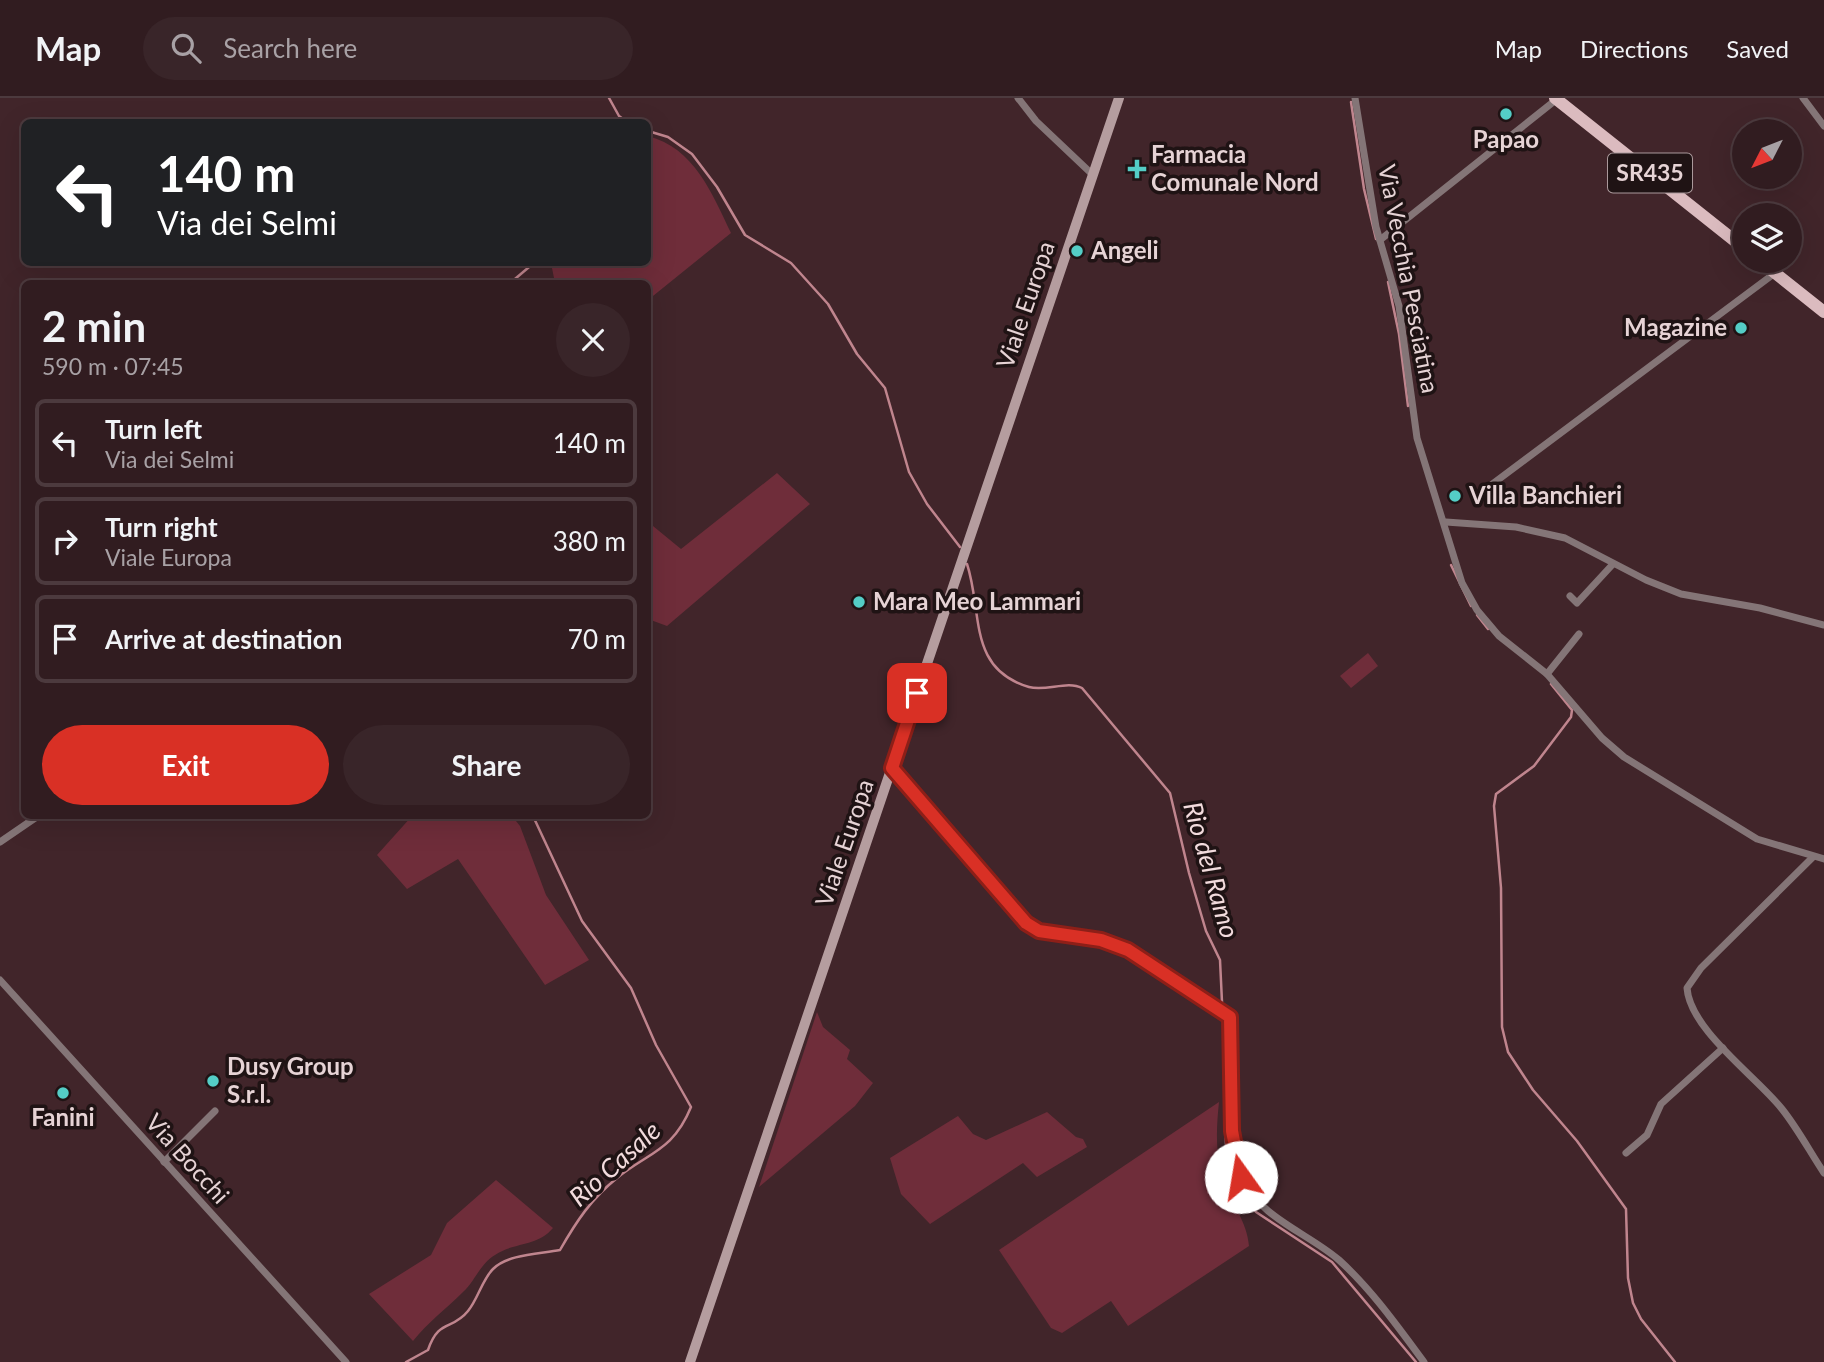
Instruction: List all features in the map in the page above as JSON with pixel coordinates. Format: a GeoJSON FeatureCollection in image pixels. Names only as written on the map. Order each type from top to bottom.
{"type":"FeatureCollection","features":[{"type":"Feature","properties":{"kind":"main road","name":"Viale Europa"},"geometry":{"type":"LineString","coordinates":[[690,1362],[1119,98]]}},
{"type":"Feature","properties":{"kind":"main road","name":"SR435"},"geometry":{"type":"LineString","coordinates":[[1556,99],[1732,239]]}},
{"type":"Feature","properties":{"kind":"main road"},"geometry":{"type":"LineString","coordinates":[[1775,273],[1824,312]]}},
{"type":"Feature","properties":{"kind":"street"},"geometry":{"type":"LineString","coordinates":[[1018,98],[1036,121],[1093,175]]}},
{"type":"Feature","properties":{"kind":"street","name":"Via Vecchia Pesciatina"},"geometry":{"type":"LineString","coordinates":[[1355,98],[1380,240],[1399,306],[1417,438],[1446,522],[1462,583],[1477,610],[1499,636],[1547,674],[1602,738],[1624,757],[1757,839],[1824,859]]}},
{"type":"Feature","properties":{"kind":"street"},"geometry":{"type":"LineString","coordinates":[[1803,98],[1824,126]]}},
{"type":"Feature","properties":{"kind":"street"},"geometry":{"type":"LineString","coordinates":[[1380,240],[1556,99]]}},
{"type":"Feature","properties":{"kind":"street"},"geometry":{"type":"LineString","coordinates":[[1479,494],[1775,273]]}},
{"type":"Feature","properties":{"kind":"street"},"geometry":{"type":"LineString","coordinates":[[1446,522],[1516,527],[1565,538],[1613,564],[1681,594],[1760,608],[1824,625]]}},
{"type":"Feature","properties":{"kind":"street"},"geometry":{"type":"LineString","coordinates":[[1570,596],[1577,603],[1613,564]]}},
{"type":"Feature","properties":{"kind":"street"},"geometry":{"type":"LineString","coordinates":[[1547,674],[1579,634]]}},
{"type":"Feature","properties":{"kind":"street"},"geometry":{"type":"LineString","coordinates":[[892,768],[1026,923],[1039,931],[1101,940],[1128,950],[1225,1011],[1232,1024],[1234,1152],[1247,1188],[1266,1210],[1328,1251],[1350,1271],[1381,1305],[1424,1362]]}},
{"type":"Feature","properties":{"kind":"street"},"geometry":{"type":"LineString","coordinates":[[0,842],[33,819]]}},
{"type":"Feature","properties":{"kind":"street"},"geometry":{"type":"LineString","coordinates":[[1813,857],[1701,968],[1686,988],[1688,999],[1723,1048],[1784,1112],[1824,1173]]}},
{"type":"Feature","properties":{"kind":"street","name":"Via Bocchi"},"geometry":{"type":"LineString","coordinates":[[0,980],[346,1362]]}},
{"type":"Feature","properties":{"kind":"street"},"geometry":{"type":"LineString","coordinates":[[1626,1153],[1647,1135],[1661,1104],[1723,1048]]}},
{"type":"Feature","properties":{"kind":"street"},"geometry":{"type":"LineString","coordinates":[[164,1162],[215,1111]]}},
{"type":"Feature","properties":{"kind":"shaded area"},"geometry":{"type":"Polygon","coordinates":[[[651,137],[678,151],[700,174],[731,233],[651,298],[651,280],[554,280],[552,266],[651,266],[651,137]]]}},
{"type":"Feature","properties":{"kind":"shaded area"},"geometry":{"type":"Polygon","coordinates":[[[777,473],[810,504],[667,626],[651,620],[651,528],[653,526],[681,549],[777,473]]]}},
{"type":"Feature","properties":{"kind":"shaded area"},"geometry":{"type":"Polygon","coordinates":[[[1368,653],[1378,666],[1351,688],[1340,676],[1368,653]]]}},
{"type":"Feature","properties":{"kind":"shaded area"},"geometry":{"type":"Polygon","coordinates":[[[409,819],[514,819],[520,826],[546,895],[589,960],[545,985],[458,859],[407,889],[377,855],[409,819]]]}},
{"type":"Feature","properties":{"kind":"shaded area"},"geometry":{"type":"Polygon","coordinates":[[[817,1012],[823,1027],[850,1050],[847,1059],[873,1083],[855,1106],[759,1187],[817,1012]]]}},
{"type":"Feature","properties":{"kind":"shaded area"},"geometry":{"type":"Polygon","coordinates":[[[1219,1102],[1219,1163],[1225,1184],[1246,1229],[1249,1246],[1128,1326],[1111,1301],[1062,1333],[1051,1328],[999,1250],[1219,1102]]]}},
{"type":"Feature","properties":{"kind":"shaded area"},"geometry":{"type":"Polygon","coordinates":[[[1047,1112],[1076,1137],[1083,1139],[1087,1147],[1037,1177],[1023,1163],[930,1224],[901,1194],[890,1158],[958,1116],[973,1134],[986,1140],[1047,1112]]]}},
{"type":"Feature","properties":{"kind":"shaded area"},"geometry":{"type":"Polygon","coordinates":[[[496,1180],[553,1228],[540,1238],[502,1251],[490,1259],[467,1287],[413,1341],[369,1294],[431,1255],[447,1223],[496,1180]]]}},
{"type":"Feature","properties":{"kind":"waterway","name":"Rio Casale"},"geometry":{"type":"LineString","coordinates":[[609,98],[623,119]]}},
{"type":"Feature","properties":{"kind":"waterway"},"geometry":{"type":"LineString","coordinates":[[1351,102],[1364,189],[1376,239]]}},
{"type":"Feature","properties":{"kind":"waterway","name":"Rio del Ramo"},"geometry":{"type":"LineString","coordinates":[[651,132],[668,137],[692,154],[717,187],[745,235],[791,263],[828,304],[857,354],[885,388],[909,472],[927,504],[960,547]]}},
{"type":"Feature","properties":{"kind":"waterway","name":"Rio Casale"},"geometry":{"type":"LineString","coordinates":[[514,280],[530,266]]}},
{"type":"Feature","properties":{"kind":"waterway"},"geometry":{"type":"LineString","coordinates":[[1388,282],[1399,334],[1408,406]]}},
{"type":"Feature","properties":{"kind":"waterway","name":"Rio del Ramo"},"geometry":{"type":"LineString","coordinates":[[967,564],[981,637],[986,653],[995,667],[1009,679],[1029,687],[1070,685],[1082,688],[1170,793],[1206,931],[1220,960],[1222,1002]]}},
{"type":"Feature","properties":{"kind":"waterway"},"geometry":{"type":"LineString","coordinates":[[1451,565],[1471,606]]}},
{"type":"Feature","properties":{"kind":"waterway"},"geometry":{"type":"LineString","coordinates":[[1477,615],[1488,629]]}},
{"type":"Feature","properties":{"kind":"waterway"},"geometry":{"type":"LineString","coordinates":[[1551,684],[1572,710],[1571,717],[1534,766],[1496,794],[1494,806],[1501,888],[1502,1027],[1508,1052],[1533,1090],[1577,1141],[1626,1209],[1628,1278],[1633,1303],[1641,1319],[1675,1362]]}},
{"type":"Feature","properties":{"kind":"waterway","name":"Rio Casale"},"geometry":{"type":"LineString","coordinates":[[406,1362],[428,1350],[441,1329],[457,1321],[468,1311],[489,1273],[499,1264],[516,1257],[560,1250],[578,1220],[599,1194],[668,1142],[684,1122],[691,1107],[656,1045],[631,988],[582,921],[534,819]]}},
{"type":"Feature","properties":{"kind":"waterway","name":"Rio del Ramo"},"geometry":{"type":"LineString","coordinates":[[1224,1018],[1226,1150],[1240,1192],[1256,1212],[1332,1262],[1416,1362]]}},
{"type":"Feature","properties":{"kind":"place","name":"Papao"},"geometry":{"type":"Point","coordinates":[1506,114]}},
{"type":"Feature","properties":{"kind":"place","name":"Farmacia Comunale Nord"},"geometry":{"type":"Point","coordinates":[1137,169]}},
{"type":"Feature","properties":{"kind":"place","name":"Angeli"},"geometry":{"type":"Point","coordinates":[1077,251]}},
{"type":"Feature","properties":{"kind":"place","name":"Magazine"},"geometry":{"type":"Point","coordinates":[1741,328]}},
{"type":"Feature","properties":{"kind":"place","name":"Villa Banchieri"},"geometry":{"type":"Point","coordinates":[1455,496]}},
{"type":"Feature","properties":{"kind":"place","name":"Mara Meo Lammari"},"geometry":{"type":"Point","coordinates":[859,602]}},
{"type":"Feature","properties":{"kind":"place","name":"Dusy Group S.r.l."},"geometry":{"type":"Point","coordinates":[213,1081]}},
{"type":"Feature","properties":{"kind":"place","name":"Fanini"},"geometry":{"type":"Point","coordinates":[63,1093]}},
{"type":"Feature","properties":{"kind":"route"},"geometry":{"type":"LineString","coordinates":[[917,693],[892,768],[1005,902],[1026,923],[1039,931],[1063,937],[1101,940],[1128,950],[1225,1011],[1230,1017],[1232,1131],[1241,1177]]}}]}
